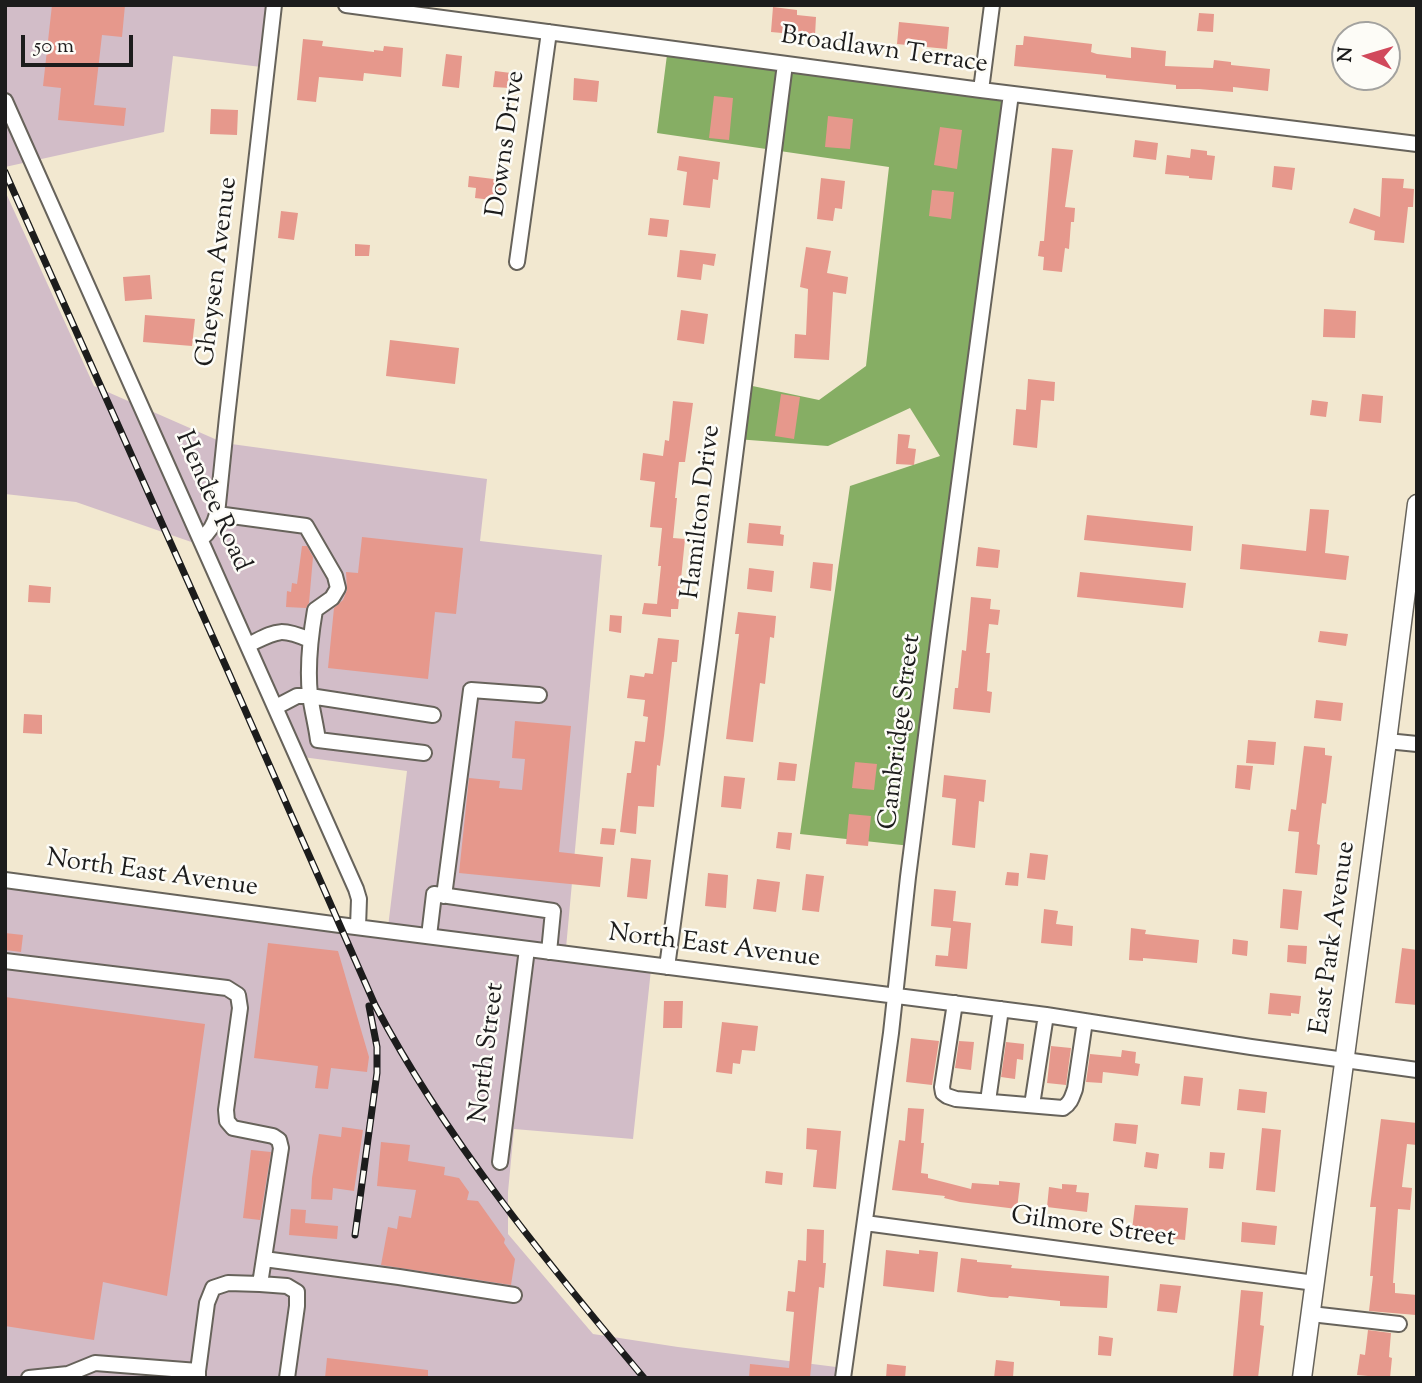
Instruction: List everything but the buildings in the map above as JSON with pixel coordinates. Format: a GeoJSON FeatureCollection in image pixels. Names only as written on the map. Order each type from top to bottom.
{"type":"FeatureCollection","features":[{"type":"Feature","properties":{"kind":"main road","name":"East Park Avenue"},"geometry":{"type":"LineString","coordinates":[[1302,1378],[1417,504]]}},
{"type":"Feature","properties":{"kind":"street","name":"Gheysen Avenue"},"geometry":{"type":"LineString","coordinates":[[201,539],[209,533],[217,514],[274,5]]}},
{"type":"Feature","properties":{"kind":"street","name":"Broadlawn Terrace"},"geometry":{"type":"LineString","coordinates":[[346,5],[981,90],[1417,144]]}},
{"type":"Feature","properties":{"kind":"street"},"geometry":{"type":"LineString","coordinates":[[981,90],[992,5]]}},
{"type":"Feature","properties":{"kind":"street","name":"Downs Drive"},"geometry":{"type":"LineString","coordinates":[[517,262],[548,32]]}},
{"type":"Feature","properties":{"kind":"street","name":"Hamilton Drive"},"geometry":{"type":"LineString","coordinates":[[667,967],[785,64]]}},
{"type":"Feature","properties":{"kind":"street","name":"Cambridge Street"},"geometry":{"type":"LineString","coordinates":[[843,1378],[1011,93]]}},
{"type":"Feature","properties":{"kind":"street","name":"Hendee Road"},"geometry":{"type":"LineString","coordinates":[[5,101],[356,889],[359,899],[358,927]]}},
{"type":"Feature","properties":{"kind":"street"},"geometry":{"type":"LineString","coordinates":[[217,514],[306,526],[335,576],[338,588],[332,598],[315,611],[310,640],[310,696],[318,740],[424,753]]}},
{"type":"Feature","properties":{"kind":"street"},"geometry":{"type":"LineString","coordinates":[[248,645],[278,631],[292,632],[310,640]]}},
{"type":"Feature","properties":{"kind":"street"},"geometry":{"type":"LineString","coordinates":[[444,896],[471,690],[539,695]]}},
{"type":"Feature","properties":{"kind":"street"},"geometry":{"type":"LineString","coordinates":[[275,707],[297,696],[310,696],[433,715]]}},
{"type":"Feature","properties":{"kind":"street"},"geometry":{"type":"LineString","coordinates":[[1387,741],[1417,744]]}},
{"type":"Feature","properties":{"kind":"street","name":"North East Avenue"},"geometry":{"type":"LineString","coordinates":[[5,880],[1046,1015],[1417,1070]]}},
{"type":"Feature","properties":{"kind":"street"},"geometry":{"type":"LineString","coordinates":[[429,936],[434,894],[553,911],[549,952]]}},
{"type":"Feature","properties":{"kind":"street","name":"North Street"},"geometry":{"type":"LineString","coordinates":[[500,1162],[527,949]]}},
{"type":"Feature","properties":{"kind":"street"},"geometry":{"type":"LineString","coordinates":[[5,961],[227,988],[238,995],[240,1008],[226,1110],[227,1121],[233,1128],[273,1136],[279,1140],[281,1148],[260,1284]]}},
{"type":"Feature","properties":{"kind":"street"},"geometry":{"type":"LineString","coordinates":[[955,1003],[942,1087],[943,1093],[956,1098],[1063,1108],[1072,1099],[1075,1088],[1085,1021]]}},
{"type":"Feature","properties":{"kind":"street"},"geometry":{"type":"LineString","coordinates":[[988,1101],[1000,1009]]}},
{"type":"Feature","properties":{"kind":"street"},"geometry":{"type":"LineString","coordinates":[[1032,1105],[1046,1015]]}},
{"type":"Feature","properties":{"kind":"street","name":"Gilmore Street"},"geometry":{"type":"LineString","coordinates":[[864,1223],[1315,1283]]}},
{"type":"Feature","properties":{"kind":"street"},"geometry":{"type":"LineString","coordinates":[[264,1259],[514,1295]]}},
{"type":"Feature","properties":{"kind":"street"},"geometry":{"type":"LineString","coordinates":[[29,1378],[68,1374],[95,1363],[198,1374],[206,1303],[213,1288],[228,1283],[287,1286],[297,1292],[287,1378]]}},
{"type":"Feature","properties":{"kind":"street"},"geometry":{"type":"LineString","coordinates":[[1311,1314],[1399,1324]]}},
{"type":"Feature","properties":{"kind":"shaded area"},"geometry":{"type":"Polygon","coordinates":[[[5,5],[267,5],[261,67],[173,56],[164,132],[5,167],[5,5]]]}},
{"type":"Feature","properties":{"kind":"shaded area"},"geometry":{"type":"Polygon","coordinates":[[[5,191],[94,386],[224,443],[487,479],[480,541],[602,555],[566,948],[652,960],[633,1139],[514,1129],[508,1192],[508,1234],[593,1334],[844,1368],[843,1378],[5,1378],[5,878],[388,927],[407,771],[295,756],[200,545],[76,502],[5,494],[5,191]]]}},
{"type":"Feature","properties":{"kind":"green space"},"geometry":{"type":"Polygon","coordinates":[[[668,47],[1009,88],[911,846],[800,834],[850,486],[940,456],[910,408],[828,446],[736,439],[743,384],[819,400],[866,366],[889,167],[657,133],[668,47]]]}},
{"type":"Feature","properties":{"kind":"railway"},"geometry":{"type":"LineString","coordinates":[[5,172],[375,1005],[433,1104],[499,1198],[644,1378]]}},
{"type":"Feature","properties":{"kind":"railway"},"geometry":{"type":"LineString","coordinates":[[355,1235],[377,1073],[377,1047],[369,1006]]}}]}
